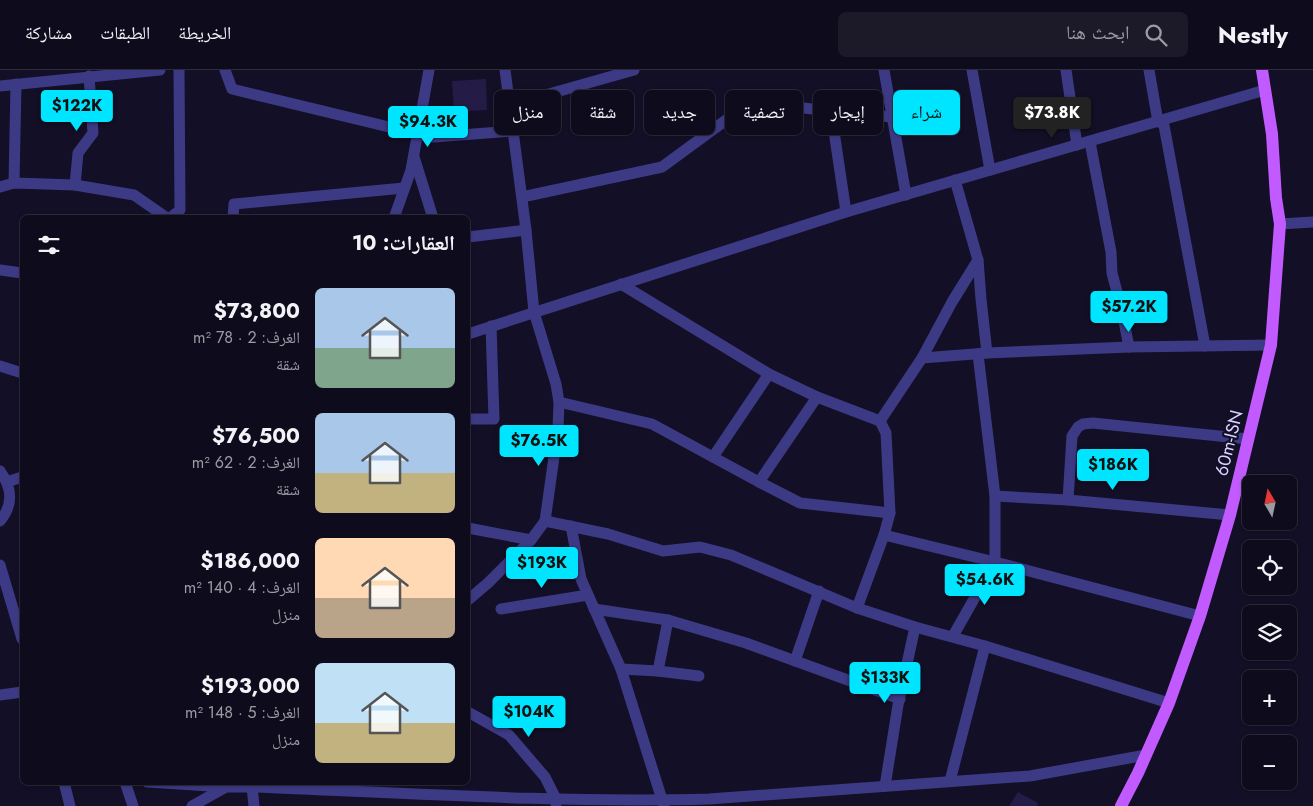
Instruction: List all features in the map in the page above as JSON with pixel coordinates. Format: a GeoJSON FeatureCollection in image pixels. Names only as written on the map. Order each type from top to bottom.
{"type":"FeatureCollection","features":[{"type":"Feature","properties":{"kind":"main road","name":"60m-ISN"},"geometry":{"type":"LineString","coordinates":[[1120,806],[1146,755],[1169,703],[1200,616],[1230,515],[1271,346],[1280,224],[1276,198],[1272,134],[1262,70]]}},
{"type":"Feature","properties":{"kind":"street"},"geometry":{"type":"LineString","coordinates":[[0,86],[160,70]]}},
{"type":"Feature","properties":{"kind":"street"},"geometry":{"type":"LineString","coordinates":[[173,215],[180,210],[179,70]]}},
{"type":"Feature","properties":{"kind":"street"},"geometry":{"type":"LineString","coordinates":[[226,70],[232,89],[418,134],[434,137],[494,132]]}},
{"type":"Feature","properties":{"kind":"street"},"geometry":{"type":"LineString","coordinates":[[395,215],[411,170],[429,70]]}},
{"type":"Feature","properties":{"kind":"street"},"geometry":{"type":"LineString","coordinates":[[505,70],[508,90]]}},
{"type":"Feature","properties":{"kind":"street"},"geometry":{"type":"LineString","coordinates":[[561,90],[634,70]]}},
{"type":"Feature","properties":{"kind":"street"},"geometry":{"type":"LineString","coordinates":[[884,70],[906,195]]}},
{"type":"Feature","properties":{"kind":"street"},"geometry":{"type":"LineString","coordinates":[[972,70],[990,170]]}},
{"type":"Feature","properties":{"kind":"street"},"geometry":{"type":"LineString","coordinates":[[1066,70],[1078,145]]}},
{"type":"Feature","properties":{"kind":"street"},"geometry":{"type":"LineString","coordinates":[[1149,70],[1161,121],[1205,346]]}},
{"type":"Feature","properties":{"kind":"street"},"geometry":{"type":"LineString","coordinates":[[75,185],[78,153],[93,133],[89,76]]}},
{"type":"Feature","properties":{"kind":"street"},"geometry":{"type":"LineString","coordinates":[[14,183],[16,84]]}},
{"type":"Feature","properties":{"kind":"street"},"geometry":{"type":"LineString","coordinates":[[470,333],[846,212],[1265,90]]}},
{"type":"Feature","properties":{"kind":"street"},"geometry":{"type":"LineString","coordinates":[[522,198],[662,167],[737,112],[758,102],[813,109]]}},
{"type":"Feature","properties":{"kind":"street"},"geometry":{"type":"LineString","coordinates":[[883,116],[892,117]]}},
{"type":"Feature","properties":{"kind":"street"},"geometry":{"type":"LineString","coordinates":[[470,598],[531,540],[545,522],[558,429],[559,402],[556,384],[534,312],[514,135]]}},
{"type":"Feature","properties":{"kind":"street"},"geometry":{"type":"LineString","coordinates":[[835,135],[846,212]]}},
{"type":"Feature","properties":{"kind":"street"},"geometry":{"type":"LineString","coordinates":[[1090,142],[1111,252],[1112,273],[1129,347]]}},
{"type":"Feature","properties":{"kind":"street"},"geometry":{"type":"LineString","coordinates":[[414,156],[432,215]]}},
{"type":"Feature","properties":{"kind":"street"},"geometry":{"type":"LineString","coordinates":[[953,636],[995,562],[995,496],[982,353],[978,260],[955,180]]}},
{"type":"Feature","properties":{"kind":"street"},"geometry":{"type":"LineString","coordinates":[[0,187],[14,183],[75,185],[134,195],[164,215]]}},
{"type":"Feature","properties":{"kind":"street"},"geometry":{"type":"LineString","coordinates":[[233,215],[234,204],[404,188]]}},
{"type":"Feature","properties":{"kind":"street"},"geometry":{"type":"LineString","coordinates":[[1280,224],[1313,222]]}},
{"type":"Feature","properties":{"kind":"street"},"geometry":{"type":"LineString","coordinates":[[470,237],[526,230]]}},
{"type":"Feature","properties":{"kind":"street"},"geometry":{"type":"LineString","coordinates":[[880,421],[922,358],[952,302],[978,260]]}},
{"type":"Feature","properties":{"kind":"street"},"geometry":{"type":"LineString","coordinates":[[0,270],[20,273]]}},
{"type":"Feature","properties":{"kind":"street"},"geometry":{"type":"LineString","coordinates":[[621,284],[769,374],[817,397],[880,421],[886,433],[890,513],[884,535],[857,608]]}},
{"type":"Feature","properties":{"kind":"street"},"geometry":{"type":"LineString","coordinates":[[470,419],[494,419],[491,326]]}},
{"type":"Feature","properties":{"kind":"street"},"geometry":{"type":"LineString","coordinates":[[922,358],[982,353],[1129,347],[1271,346]]}},
{"type":"Feature","properties":{"kind":"street"},"geometry":{"type":"LineString","coordinates":[[0,366],[20,372]]}},
{"type":"Feature","properties":{"kind":"street"},"geometry":{"type":"LineString","coordinates":[[713,457],[769,374]]}},
{"type":"Feature","properties":{"kind":"street"},"geometry":{"type":"LineString","coordinates":[[759,482],[817,397]]}},
{"type":"Feature","properties":{"kind":"street"},"geometry":{"type":"LineString","coordinates":[[559,402],[652,424],[800,503],[890,513]]}},
{"type":"Feature","properties":{"kind":"street"},"geometry":{"type":"LineString","coordinates":[[1068,500],[1072,436],[1082,424],[1093,423],[1248,439]]}},
{"type":"Feature","properties":{"kind":"street"},"geometry":{"type":"LineString","coordinates":[[0,471],[7,482],[10,493],[9,504],[0,521]]}},
{"type":"Feature","properties":{"kind":"street"},"geometry":{"type":"LineString","coordinates":[[7,482],[20,478]]}},
{"type":"Feature","properties":{"kind":"street"},"geometry":{"type":"LineString","coordinates":[[995,496],[1068,500],[1230,515]]}},
{"type":"Feature","properties":{"kind":"street"},"geometry":{"type":"LineString","coordinates":[[545,522],[608,534],[662,551],[700,547],[731,555],[857,608],[1169,703]]}},
{"type":"Feature","properties":{"kind":"street"},"geometry":{"type":"LineString","coordinates":[[570,526],[581,579],[621,669],[664,803]]}},
{"type":"Feature","properties":{"kind":"street"},"geometry":{"type":"LineString","coordinates":[[470,528],[531,540]]}},
{"type":"Feature","properties":{"kind":"street"},"geometry":{"type":"LineString","coordinates":[[884,535],[1200,616]]}},
{"type":"Feature","properties":{"kind":"street"},"geometry":{"type":"LineString","coordinates":[[0,565],[17,600],[20,624]]}},
{"type":"Feature","properties":{"kind":"street"},"geometry":{"type":"LineString","coordinates":[[795,661],[819,591]]}},
{"type":"Feature","properties":{"kind":"street"},"geometry":{"type":"LineString","coordinates":[[501,610],[588,595]]}},
{"type":"Feature","properties":{"kind":"street"},"geometry":{"type":"LineString","coordinates":[[594,609],[668,620],[746,643],[900,699]]}},
{"type":"Feature","properties":{"kind":"street"},"geometry":{"type":"LineString","coordinates":[[658,671],[668,620]]}},
{"type":"Feature","properties":{"kind":"street"},"geometry":{"type":"LineString","coordinates":[[885,786],[900,699],[916,627]]}},
{"type":"Feature","properties":{"kind":"street"},"geometry":{"type":"LineString","coordinates":[[950,781],[985,646]]}},
{"type":"Feature","properties":{"kind":"street"},"geometry":{"type":"LineString","coordinates":[[621,669],[699,676]]}},
{"type":"Feature","properties":{"kind":"street"},"geometry":{"type":"LineString","coordinates":[[0,695],[20,692]]}},
{"type":"Feature","properties":{"kind":"street"},"geometry":{"type":"LineString","coordinates":[[470,713],[509,735],[546,777],[556,803]]}},
{"type":"Feature","properties":{"kind":"street"},"geometry":{"type":"LineString","coordinates":[[194,785],[226,787],[253,785],[379,787],[556,803],[664,803],[1030,776],[1146,755]]}},
{"type":"Feature","properties":{"kind":"street"},"geometry":{"type":"LineString","coordinates":[[65,785],[70,806]]}},
{"type":"Feature","properties":{"kind":"street"},"geometry":{"type":"LineString","coordinates":[[126,785],[133,806]]}},
{"type":"Feature","properties":{"kind":"street"},"geometry":{"type":"LineString","coordinates":[[253,785],[254,806]]}},
{"type":"Feature","properties":{"kind":"street"},"geometry":{"type":"LineString","coordinates":[[192,806],[226,787]]}},
{"type":"Feature","properties":{"kind":"building"},"geometry":{"type":"Polygon","coordinates":[[[486,79],[487,110],[454,112],[452,81],[486,79]]]}},
{"type":"Feature","properties":{"kind":"building"},"geometry":{"type":"Polygon","coordinates":[[[1018,792],[1038,803],[1037,806],[1009,806],[1018,792]]]}}]}
